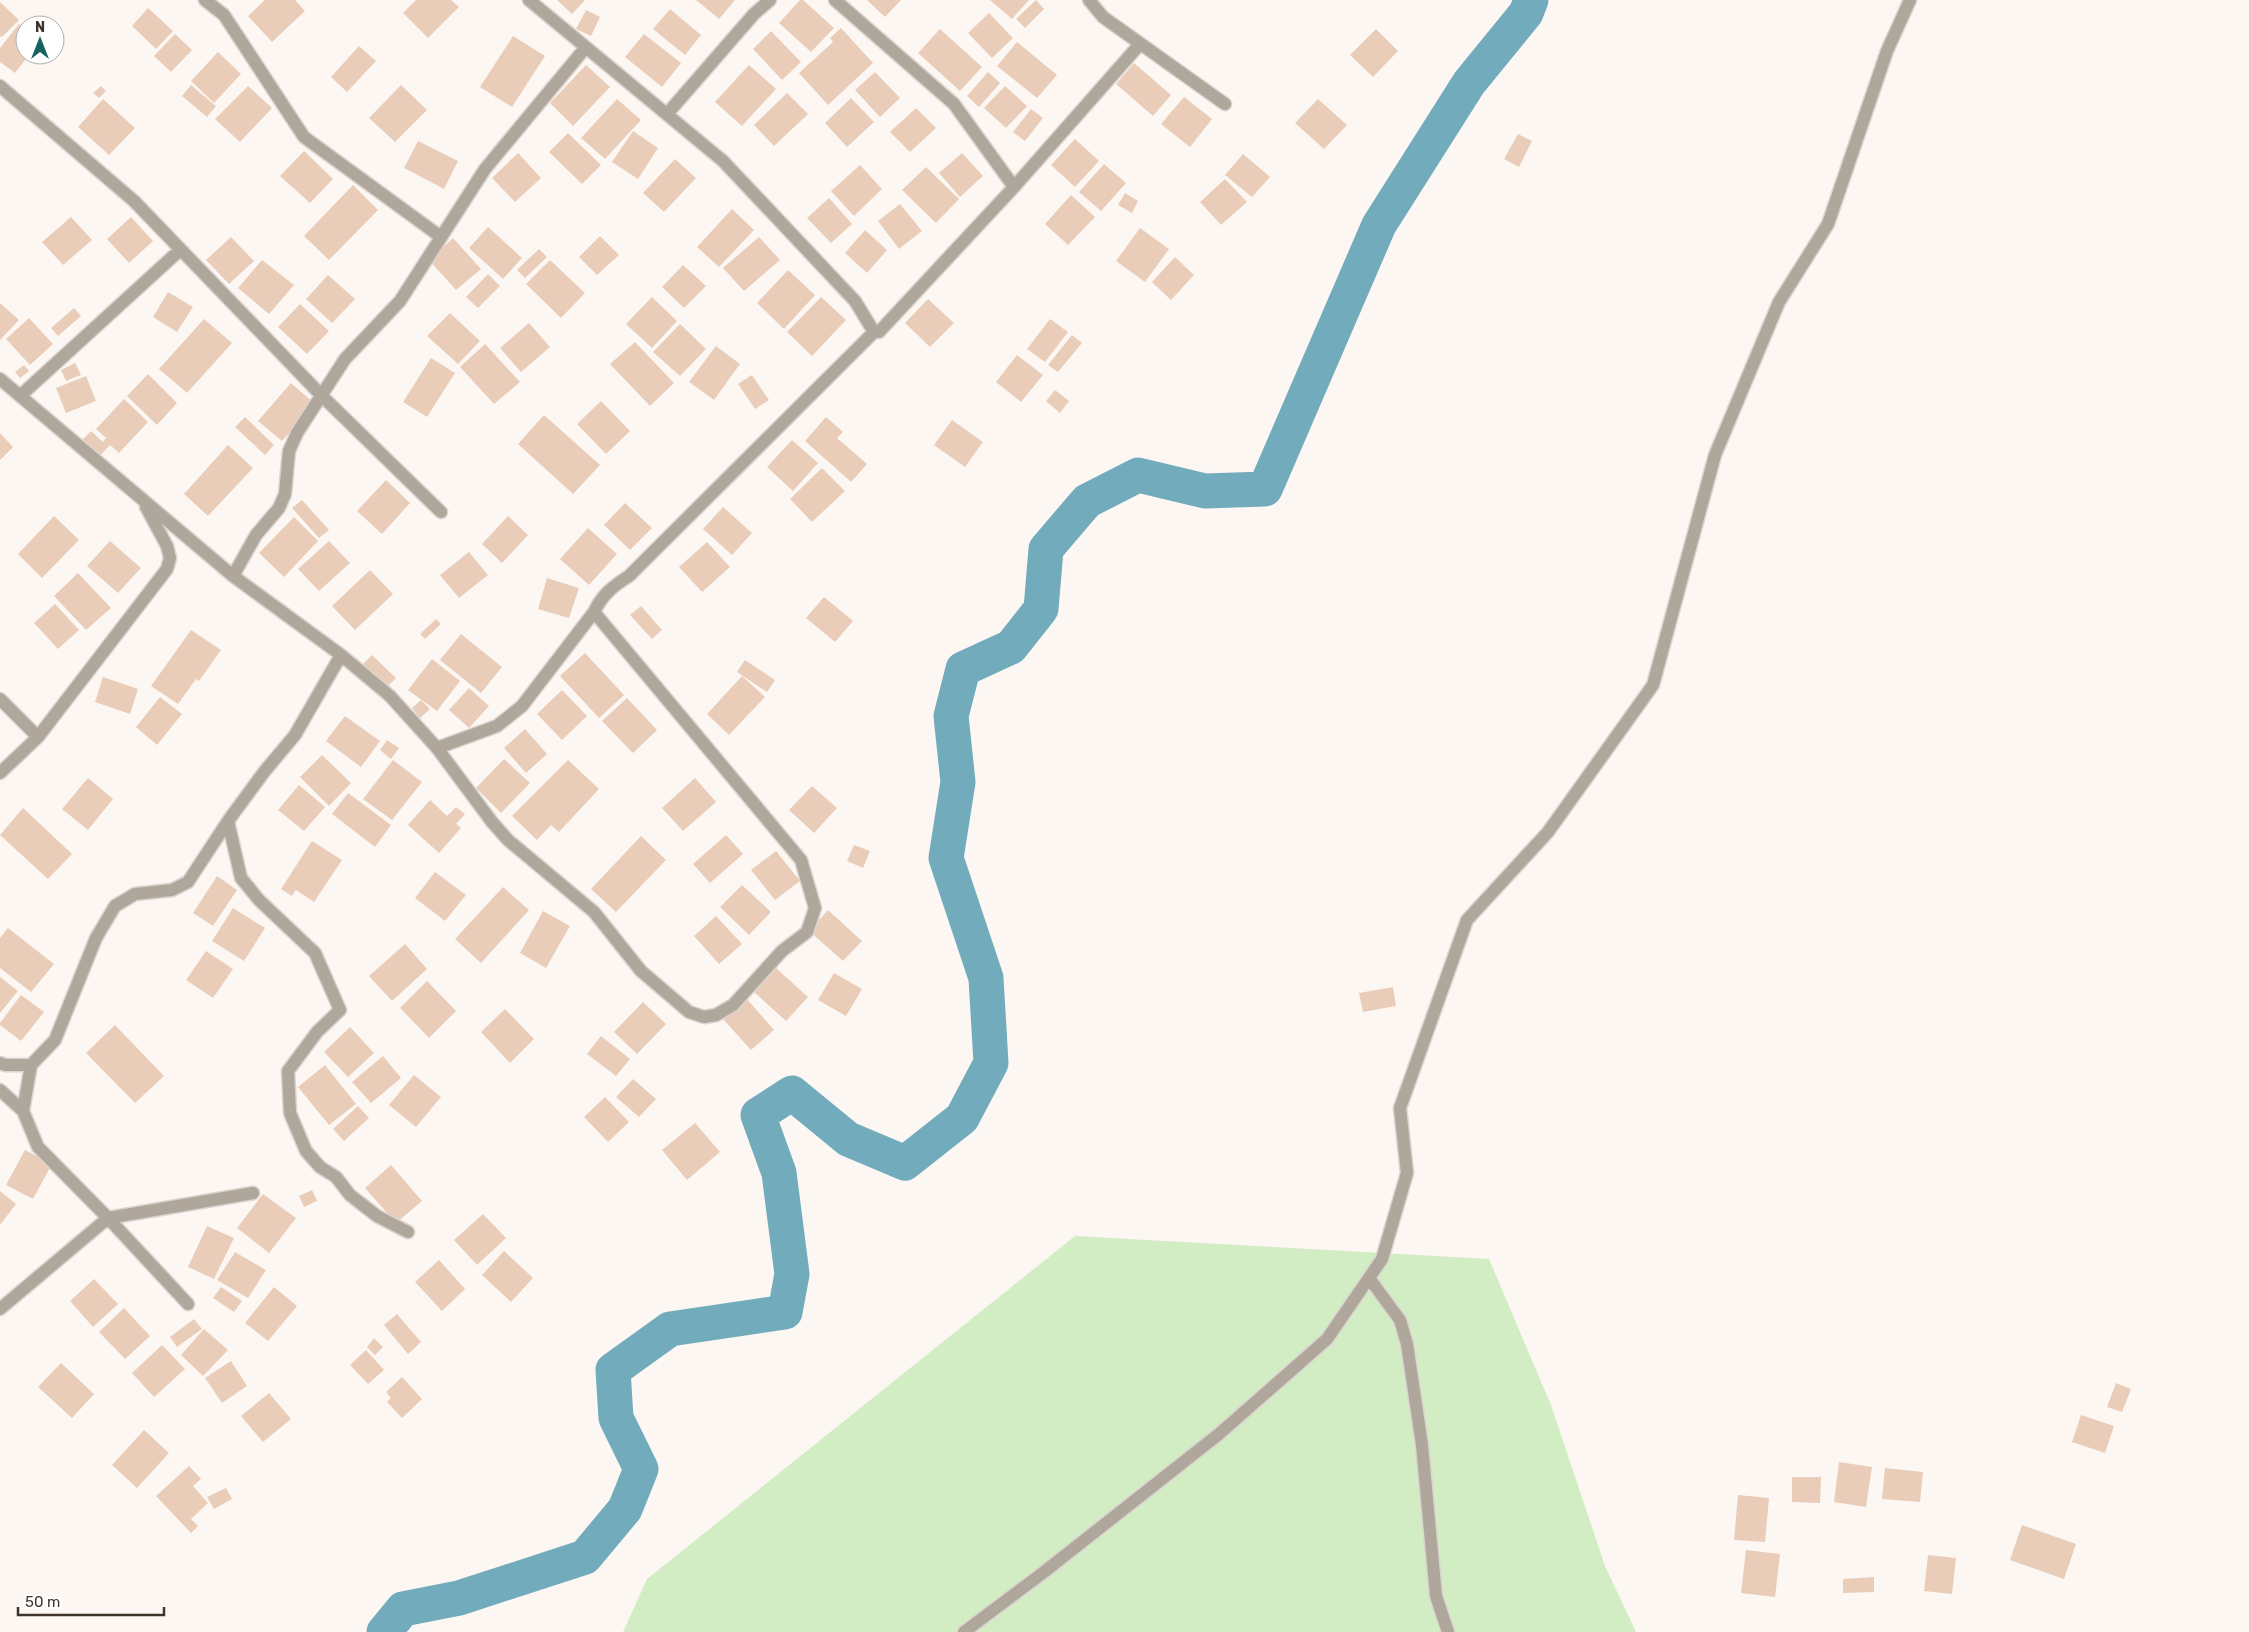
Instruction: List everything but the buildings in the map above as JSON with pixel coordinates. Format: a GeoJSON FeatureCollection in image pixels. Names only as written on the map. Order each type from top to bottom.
{"type":"FeatureCollection","features":[{"type":"Feature","properties":{"kind":"street"},"geometry":{"type":"LineString","coordinates":[[205,0],[224,15],[304,137],[441,237]]}},
{"type":"Feature","properties":{"kind":"street"},"geometry":{"type":"LineString","coordinates":[[529,0],[723,161],[856,300],[874,332]]}},
{"type":"Feature","properties":{"kind":"street"},"geometry":{"type":"LineString","coordinates":[[667,114],[754,14],[770,0]]}},
{"type":"Feature","properties":{"kind":"street"},"geometry":{"type":"LineString","coordinates":[[835,0],[954,104],[1014,187]]}},
{"type":"Feature","properties":{"kind":"street"},"geometry":{"type":"LineString","coordinates":[[1089,0],[1103,17],[1225,104]]}},
{"type":"Feature","properties":{"kind":"street"},"geometry":{"type":"LineString","coordinates":[[964,1632],[1044,1572],[1219,1434],[1320,1346],[1327,1339],[1382,1259],[1407,1173],[1400,1108],[1467,920],[1548,832],[1653,685],[1716,455],[1779,302],[1828,224],[1887,51],[1910,0]]}},
{"type":"Feature","properties":{"kind":"street"},"geometry":{"type":"LineString","coordinates":[[437,748],[496,726],[522,706],[594,612],[601,598],[629,576],[874,332],[879,332],[1014,187],[1140,44]]}},
{"type":"Feature","properties":{"kind":"street"},"geometry":{"type":"LineString","coordinates":[[233,576],[256,534],[279,508],[285,494],[289,451],[297,434],[345,359],[400,302],[485,169],[586,47]]}},
{"type":"Feature","properties":{"kind":"street"},"geometry":{"type":"LineString","coordinates":[[0,86],[134,201],[322,396],[441,512]]}},
{"type":"Feature","properties":{"kind":"street"},"geometry":{"type":"LineString","coordinates":[[20,396],[180,250]]}},
{"type":"Feature","properties":{"kind":"street"},"geometry":{"type":"LineString","coordinates":[[0,379],[233,576],[341,655],[390,696],[437,748],[492,822],[508,840],[594,912],[641,971],[688,1012],[704,1017],[716,1015],[733,1005],[782,951],[806,932],[815,908],[801,860],[594,612]]}},
{"type":"Feature","properties":{"kind":"street"},"geometry":{"type":"LineString","coordinates":[[0,773],[38,737],[168,569],[170,558],[167,546],[142,500]]}},
{"type":"Feature","properties":{"kind":"street"},"geometry":{"type":"LineString","coordinates":[[23,1111],[31,1065],[55,1040],[96,938],[115,906],[135,894],[172,890],[188,882],[228,821],[264,772],[295,735],[341,655]]}},
{"type":"Feature","properties":{"kind":"street"},"geometry":{"type":"LineString","coordinates":[[0,699],[38,737]]}},
{"type":"Feature","properties":{"kind":"street"},"geometry":{"type":"LineString","coordinates":[[228,821],[241,878],[259,900],[315,953],[340,1010],[317,1032],[288,1071],[290,1112],[306,1151],[320,1167],[336,1177],[350,1195],[376,1216],[408,1232]]}},
{"type":"Feature","properties":{"kind":"street"},"geometry":{"type":"LineString","coordinates":[[0,1064],[31,1065]]}},
{"type":"Feature","properties":{"kind":"street"},"geometry":{"type":"LineString","coordinates":[[0,1090],[23,1111],[38,1147],[108,1218],[188,1304]]}},
{"type":"Feature","properties":{"kind":"street"},"geometry":{"type":"LineString","coordinates":[[0,1309],[108,1218],[253,1193]]}},
{"type":"Feature","properties":{"kind":"street"},"geometry":{"type":"LineString","coordinates":[[1369,1278],[1400,1320],[1407,1344],[1422,1445],[1436,1596],[1448,1632]]}},
{"type":"Feature","properties":{"kind":"green space"},"geometry":{"type":"Polygon","coordinates":[[[1075,1236],[1489,1259],[1551,1405],[1605,1566],[1636,1632],[623,1632],[647,1579],[1075,1236]]]}},
{"type":"Feature","properties":{"kind":"waterway"},"geometry":{"type":"LineString","coordinates":[[384,1632],[403,1609],[459,1598],[585,1557],[625,1509],[641,1469],[616,1418],[613,1370],[670,1329],[785,1312],[792,1274],[779,1173],[758,1115],[792,1093],[848,1139],[905,1163],[962,1118],[991,1063],[986,978],[946,858],[958,782],[951,716],[963,669],[1011,647],[1041,609],[1046,549],[1087,501],[1138,475],[1205,491],[1265,489],[1379,225],[1469,83],[1526,13],[1531,0]]}}]}
